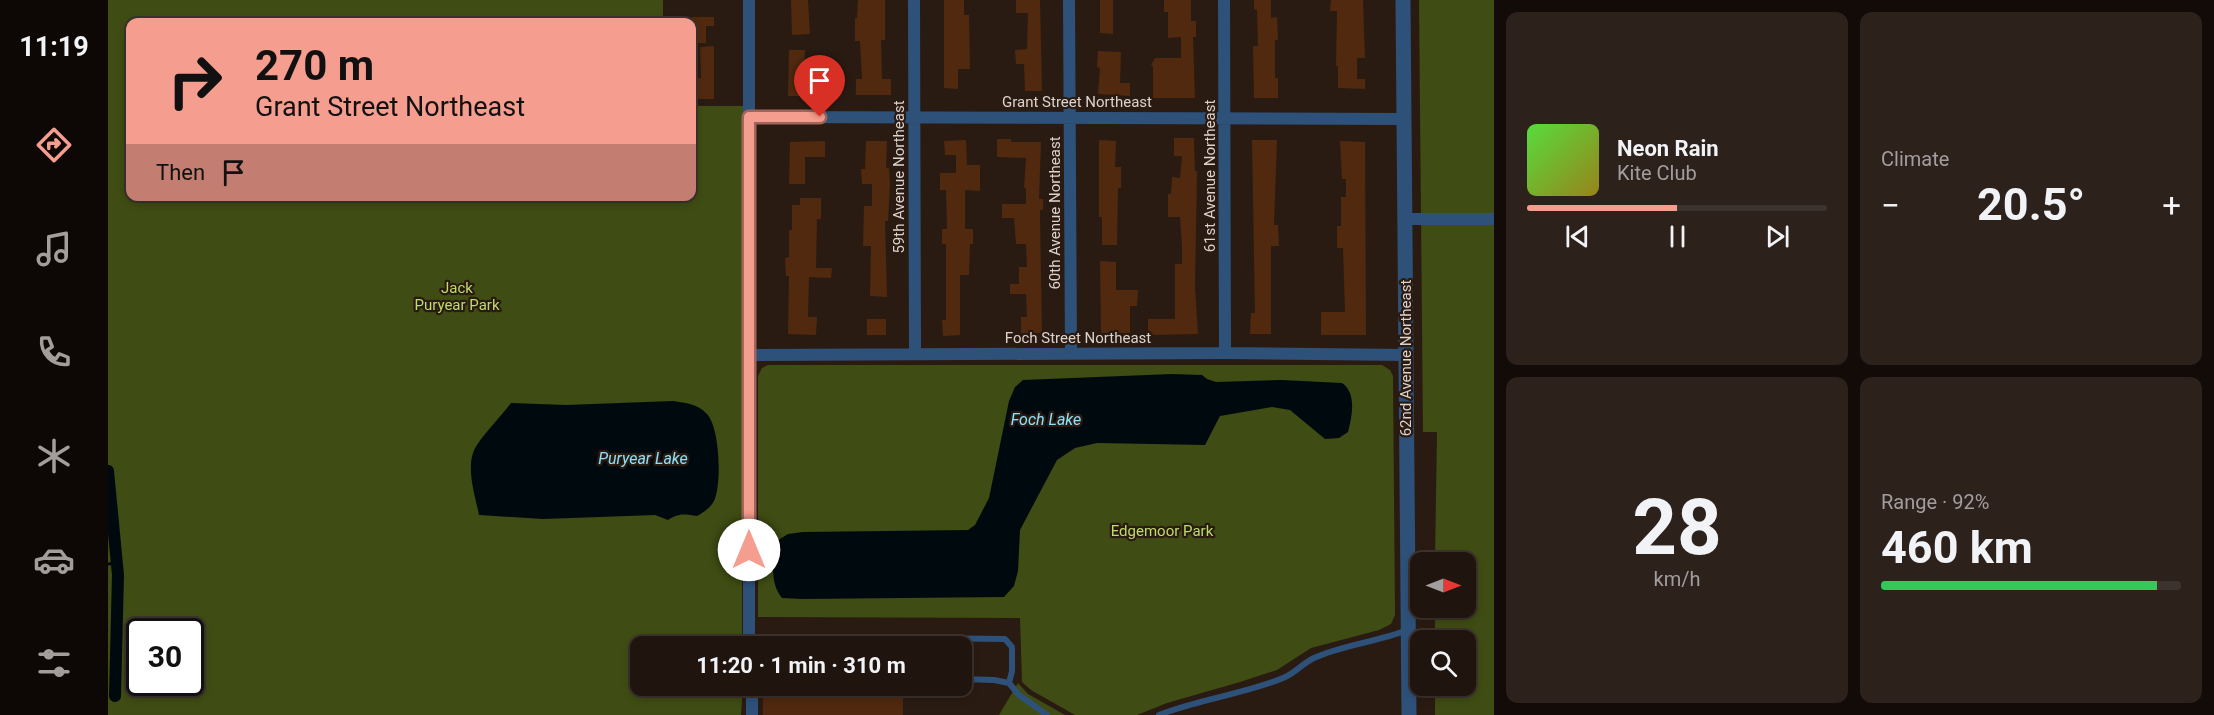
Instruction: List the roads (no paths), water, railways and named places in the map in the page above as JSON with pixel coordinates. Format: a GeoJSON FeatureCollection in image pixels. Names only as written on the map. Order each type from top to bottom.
{"type":"FeatureCollection","features":[{"type":"Feature","properties":{"kind":"street"},"geometry":{"type":"LineString","coordinates":[[749,0],[749,636]]}},
{"type":"Feature","properties":{"kind":"street","name":"59th Avenue Northeast"},"geometry":{"type":"LineString","coordinates":[[914,0],[915,354]]}},
{"type":"Feature","properties":{"kind":"street","name":"60th Avenue Northeast"},"geometry":{"type":"LineString","coordinates":[[1069,0],[1071,353]]}},
{"type":"Feature","properties":{"kind":"street","name":"61st Avenue Northeast"},"geometry":{"type":"LineString","coordinates":[[1224,0],[1225,353]]}},
{"type":"Feature","properties":{"kind":"street","name":"62nd Avenue Northeast"},"geometry":{"type":"LineString","coordinates":[[1403,0],[1409,715]]}},
{"type":"Feature","properties":{"kind":"street","name":"Grant Street Northeast"},"geometry":{"type":"LineString","coordinates":[[749,117],[1404,119]]}},
{"type":"Feature","properties":{"kind":"street"},"geometry":{"type":"LineString","coordinates":[[1406,219],[1494,219]]}},
{"type":"Feature","properties":{"kind":"street","name":"Foch Street Northeast"},"geometry":{"type":"LineString","coordinates":[[750,355],[1071,353],[1406,355]]}},
{"type":"Feature","properties":{"kind":"street"},"geometry":{"type":"LineString","coordinates":[[752,696],[752,715]]}},
{"type":"Feature","properties":{"kind":"lane"},"geometry":{"type":"LineString","coordinates":[[1159,715],[1209,698],[1285,678],[1314,658],[1387,638],[1407,630]]}},
{"type":"Feature","properties":{"kind":"lane"},"geometry":{"type":"LineString","coordinates":[[972,638],[1005,639],[1012,647],[1012,671],[1009,683]]}},
{"type":"Feature","properties":{"kind":"lane"},"geometry":{"type":"LineString","coordinates":[[972,679],[1009,683],[1019,695],[1047,715]]}},
{"type":"Feature","properties":{"kind":"water","name":"Foch Lake"},"geometry":{"type":"Polygon","coordinates":[[[1172,374],[1202,375],[1216,382],[1282,380],[1342,383],[1347,387],[1352,399],[1348,432],[1339,438],[1325,439],[1290,410],[1272,407],[1220,416],[1205,445],[1097,443],[1075,448],[1057,460],[1020,530],[1018,571],[1014,586],[1004,597],[802,599],[782,598],[778,592],[773,563],[777,541],[788,534],[968,530],[975,525],[989,498],[1009,401],[1015,387],[1023,380],[1172,374]]]}},
{"type":"Feature","properties":{"kind":"water","name":"Puryear Lake"},"geometry":{"type":"Polygon","coordinates":[[[673,401],[692,404],[700,408],[707,414],[715,431],[719,470],[717,493],[707,510],[699,515],[678,515],[668,520],[655,515],[543,519],[479,515],[471,470],[473,453],[511,403],[566,405],[673,401]]]}},
{"type":"Feature","properties":{"kind":"waterway"},"geometry":{"type":"LineString","coordinates":[[108,471],[118,575],[115,696]]}},
{"type":"Feature","properties":{"kind":"waterway"},"geometry":{"type":"LineString","coordinates":[[108,564],[116,563]]}},
{"type":"Feature","properties":{"kind":"park label","name":"Jack Puryear Park"},"geometry":{"type":"Point","coordinates":[457,296]}},
{"type":"Feature","properties":{"kind":"park label","name":"Edgemoor Park"},"geometry":{"type":"Point","coordinates":[1162,531]}}]}
